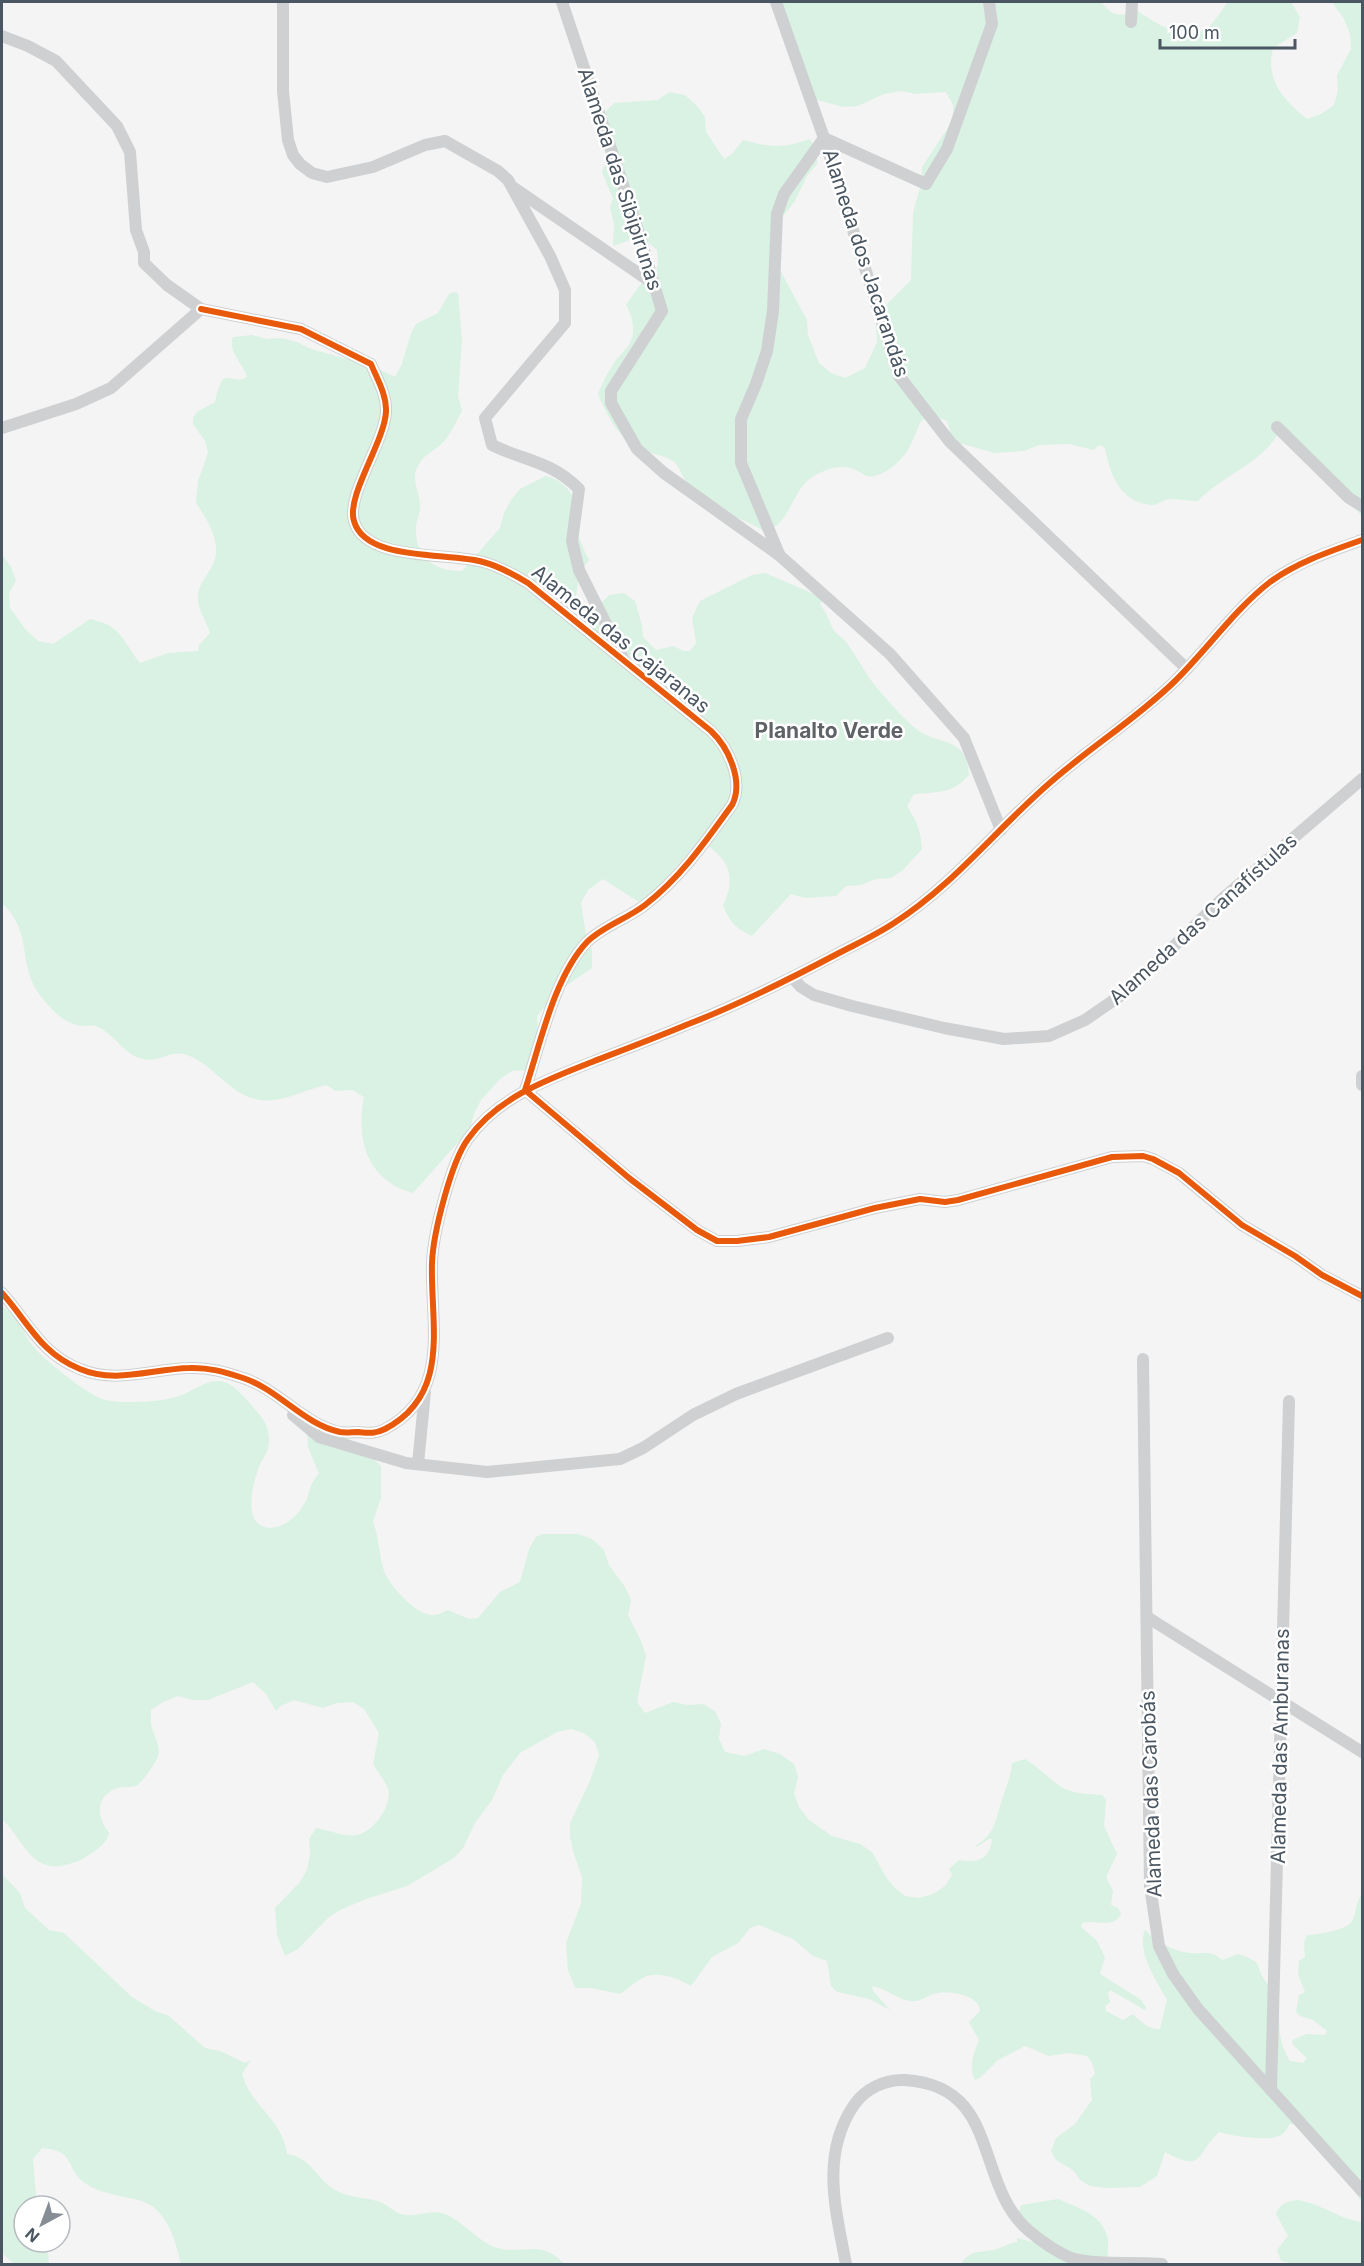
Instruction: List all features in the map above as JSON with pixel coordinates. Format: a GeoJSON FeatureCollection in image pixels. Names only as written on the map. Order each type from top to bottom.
{"type":"FeatureCollection","features":[{"type":"Feature","properties":{"kind":"street"},"geometry":{"type":"LineString","coordinates":[[284,2],[283,91],[287,130],[293,155],[300,164],[312,173],[327,177],[373,167],[425,145],[445,141],[498,171],[508,180],[550,256],[565,290],[565,323],[485,418],[492,445],[511,454],[531,459],[565,475],[579,489],[572,542],[579,570],[625,662]]}},
{"type":"Feature","properties":{"kind":"street","name":"Alameda das Sibipirunas"},"geometry":{"type":"LineString","coordinates":[[562,2],[662,311],[611,391],[611,403],[637,449],[664,473],[779,555],[890,654],[964,738],[1001,830]]}},
{"type":"Feature","properties":{"kind":"street","name":"Alameda dos Jacarandás"},"geometry":{"type":"LineString","coordinates":[[776,2],[824,138],[899,376],[950,442],[1187,669]]}},
{"type":"Feature","properties":{"kind":"street"},"geometry":{"type":"LineString","coordinates":[[779,555],[741,463],[741,419],[767,351],[773,311],[777,214],[784,194],[824,138],[926,183],[948,149],[992,24],[989,2]]}},
{"type":"Feature","properties":{"kind":"street"},"geometry":{"type":"LineString","coordinates":[[1131,22],[1132,2]]}},
{"type":"Feature","properties":{"kind":"street"},"geometry":{"type":"LineString","coordinates":[[2,36],[28,46],[56,61],[117,126],[130,152],[136,230],[144,252],[144,263],[167,285],[201,309],[111,388],[76,404],[2,428]]}},
{"type":"Feature","properties":{"kind":"street"},"geometry":{"type":"LineString","coordinates":[[511,186],[654,284]]}},
{"type":"Feature","properties":{"kind":"street","name":"Alameda das Cajaranas"},"geometry":{"type":"LineString","coordinates":[[201,309],[301,329],[371,364],[384,393],[386,411],[373,457],[354,499],[352,517],[357,530],[363,537],[390,550],[480,561],[500,567],[528,583],[720,739],[726,749],[738,784],[736,796],[694,858],[670,885],[643,907],[596,935],[577,956],[556,995],[525,1090]]}},
{"type":"Feature","properties":{"kind":"street"},"geometry":{"type":"LineString","coordinates":[[1277,427],[1349,498],[1362,506]]}},
{"type":"Feature","properties":{"kind":"street"},"geometry":{"type":"LineString","coordinates":[[418,1464],[426,1388],[433,1352],[432,1262],[435,1232],[457,1159],[468,1139],[492,1113],[525,1090],[692,1023],[792,977],[890,926],[914,910],[946,883],[1050,782],[1170,686],[1247,603],[1271,581],[1305,561],[1362,540]]}},
{"type":"Feature","properties":{"kind":"street","name":"Alameda das Canafístulas"},"geometry":{"type":"LineString","coordinates":[[792,977],[801,987],[814,995],[988,1038],[1036,1039],[1049,1036],[1085,1020],[1130,989],[1221,900],[1362,779]]}},
{"type":"Feature","properties":{"kind":"street"},"geometry":{"type":"LineString","coordinates":[[1362,1076],[1362,1085]]}},
{"type":"Feature","properties":{"kind":"street"},"geometry":{"type":"LineString","coordinates":[[525,1090],[629,1178],[697,1230],[717,1241],[769,1237],[875,1208],[920,1199],[945,1202],[958,1200],[1112,1157],[1143,1156],[1179,1173],[1242,1225],[1295,1256],[1322,1275],[1362,1296]]}},
{"type":"Feature","properties":{"kind":"street"},"geometry":{"type":"LineString","coordinates":[[2,1293],[16,1309],[32,1334],[49,1352],[77,1369],[105,1377],[190,1368],[220,1370],[255,1382],[313,1421],[339,1432],[377,1433],[391,1426],[408,1412],[426,1388]]}},
{"type":"Feature","properties":{"kind":"street"},"geometry":{"type":"LineString","coordinates":[[274,1395],[319,1437],[406,1463],[498,1472],[620,1459],[644,1448],[693,1415],[736,1394],[888,1338]]}},
{"type":"Feature","properties":{"kind":"street","name":"Alameda das Carobás"},"geometry":{"type":"LineString","coordinates":[[1143,1359],[1150,1886],[1159,1946],[1173,1974],[1198,2009],[1362,2191]]}},
{"type":"Feature","properties":{"kind":"street","name":"Alameda das Amburanas"},"geometry":{"type":"LineString","coordinates":[[1271,2090],[1289,1401]]}},
{"type":"Feature","properties":{"kind":"street"},"geometry":{"type":"LineString","coordinates":[[1147,1617],[1362,1752]]}},
{"type":"Feature","properties":{"kind":"street"},"geometry":{"type":"LineString","coordinates":[[846,2265],[832,2192],[833,2164],[839,2142],[854,2105],[867,2091],[885,2083],[901,2080],[921,2081],[958,2099],[973,2116],[982,2135],[997,2184],[1013,2214],[1029,2231],[1054,2249],[1072,2258],[1094,2262],[1162,2265]]}},
{"type":"Feature","properties":{"kind":"green space"},"geometry":{"type":"Polygon","coordinates":[[[773,2],[1101,2],[1113,13],[1121,15],[1137,11],[1166,28],[1186,34],[1205,29],[1228,2],[1291,2],[1300,17],[1297,33],[1273,48],[1272,70],[1278,89],[1307,119],[1321,114],[1334,105],[1338,90],[1337,75],[1351,49],[1350,34],[1344,19],[1332,2],[1362,2],[1362,516],[1280,429],[1265,451],[1219,483],[1198,501],[1170,499],[1152,505],[1141,503],[1124,493],[1118,486],[1110,468],[1105,448],[1099,445],[1094,450],[1069,444],[1039,445],[1024,451],[994,453],[963,444],[954,445],[947,421],[933,415],[921,421],[907,450],[888,470],[872,476],[846,467],[820,473],[804,484],[781,521],[765,532],[705,500],[687,483],[673,461],[638,449],[631,444],[614,425],[598,394],[617,358],[631,341],[632,320],[626,305],[640,285],[653,279],[658,265],[657,250],[645,240],[630,240],[613,246],[614,224],[610,207],[613,199],[602,172],[607,158],[597,128],[602,115],[614,103],[658,100],[669,92],[685,95],[705,117],[706,132],[724,159],[732,154],[743,140],[776,146],[809,139],[817,148],[817,164],[807,176],[795,201],[777,224],[780,270],[807,320],[808,335],[819,363],[831,373],[845,378],[865,368],[877,342],[876,327],[879,312],[911,280],[913,213],[921,184],[922,167],[953,120],[953,105],[946,92],[916,94],[901,91],[884,94],[858,106],[843,107],[814,99],[773,2]]]}},
{"type":"Feature","properties":{"kind":"green space"},"geometry":{"type":"Polygon","coordinates":[[[458,293],[462,340],[458,396],[462,411],[452,430],[439,446],[423,458],[415,474],[420,507],[416,537],[422,554],[428,560],[443,569],[462,571],[500,528],[504,513],[520,489],[546,476],[561,483],[571,494],[575,504],[578,533],[589,560],[579,574],[576,597],[571,609],[572,615],[580,622],[591,621],[599,605],[609,595],[624,593],[635,601],[643,637],[656,650],[673,646],[690,651],[696,643],[692,618],[700,601],[752,575],[765,573],[823,600],[820,604],[833,629],[846,642],[877,688],[915,728],[957,747],[967,762],[969,775],[950,789],[914,794],[907,806],[918,827],[922,849],[903,870],[891,878],[846,886],[836,896],[806,898],[791,894],[752,936],[734,924],[723,905],[730,885],[727,867],[717,853],[699,841],[652,894],[639,902],[603,879],[588,890],[581,903],[586,935],[592,950],[592,968],[560,990],[537,1016],[538,1032],[527,1070],[512,1071],[500,1079],[481,1100],[470,1129],[413,1193],[397,1187],[375,1168],[364,1142],[362,1113],[364,1097],[352,1090],[336,1091],[326,1085],[276,1100],[249,1097],[231,1087],[206,1066],[187,1055],[175,1054],[149,1060],[136,1057],[102,1029],[81,1026],[64,1020],[36,989],[27,964],[21,933],[11,913],[2,903],[2,554],[11,567],[16,581],[9,593],[10,608],[26,630],[38,641],[53,644],[90,619],[115,629],[140,663],[168,653],[198,651],[199,645],[210,633],[200,608],[198,593],[213,564],[216,548],[209,524],[196,503],[198,481],[208,453],[205,441],[193,424],[193,418],[197,412],[215,402],[224,379],[247,377],[232,348],[233,337],[252,335],[267,339],[282,338],[311,349],[372,366],[395,377],[416,324],[438,313],[449,294],[458,293]]]}},
{"type":"Feature","properties":{"kind":"green space"},"geometry":{"type":"Polygon","coordinates":[[[2,1306],[16,1319],[32,1345],[45,1358],[74,1382],[100,1398],[127,1402],[169,1399],[214,1381],[227,1383],[235,1388],[262,1418],[269,1434],[267,1450],[253,1488],[251,1507],[256,1522],[262,1526],[274,1528],[285,1524],[295,1516],[300,1511],[313,1481],[319,1474],[308,1447],[307,1432],[334,1430],[357,1444],[381,1466],[381,1498],[373,1521],[384,1571],[405,1599],[428,1615],[437,1615],[448,1610],[469,1619],[478,1618],[500,1592],[520,1582],[529,1549],[536,1537],[542,1534],[578,1534],[592,1539],[604,1550],[609,1565],[625,1587],[631,1600],[628,1615],[646,1656],[637,1702],[645,1713],[673,1702],[688,1705],[703,1704],[715,1711],[721,1724],[719,1739],[725,1752],[744,1756],[764,1749],[780,1754],[794,1764],[798,1777],[794,1794],[799,1807],[809,1820],[832,1836],[860,1844],[872,1852],[886,1877],[905,1896],[919,1898],[933,1894],[945,1886],[952,1875],[949,1869],[959,1860],[977,1860],[989,1852],[992,1839],[975,1846],[993,1828],[1012,1763],[1025,1759],[1064,1789],[1102,1795],[1106,1800],[1104,1826],[1117,1854],[1106,1877],[1113,1891],[1111,1905],[1118,1908],[1121,1914],[1113,1922],[1087,1922],[1082,1923],[1081,1927],[1097,1941],[1105,1957],[1100,1974],[1140,1999],[1146,2007],[1145,2010],[1110,1990],[1108,1994],[1110,2002],[1105,2006],[1106,2011],[1123,2020],[1133,2014],[1148,2027],[1160,2029],[1167,2000],[1145,1957],[1143,1939],[1145,1930],[1155,1939],[1178,1951],[1211,1954],[1222,1960],[1238,1954],[1256,1962],[1267,1984],[1279,1997],[1280,2030],[1286,2054],[1290,2061],[1303,2063],[1307,2058],[1293,2045],[1292,2040],[1307,2034],[1325,2035],[1327,2031],[1313,2020],[1300,2016],[1296,2012],[1299,1995],[1305,1992],[1298,1974],[1299,1961],[1305,1957],[1304,1943],[1307,1935],[1331,1931],[1349,1924],[1354,1918],[1358,1900],[1362,1894],[1362,2203],[1347,2178],[1296,2124],[1290,2124],[1281,2135],[1268,2138],[1241,2137],[1219,2132],[1202,2154],[1193,2161],[1187,2161],[1165,2152],[1157,2176],[1140,2187],[1090,2186],[1080,2180],[1073,2170],[1056,2160],[1051,2151],[1056,2138],[1075,2124],[1092,2100],[1090,2079],[1095,2074],[1087,2056],[1069,2053],[1049,2056],[1025,2046],[998,2060],[975,2080],[972,2065],[979,2040],[969,2022],[980,2011],[974,2001],[954,1993],[939,1993],[911,2001],[872,1986],[873,1991],[890,2010],[869,1999],[837,1992],[831,1986],[827,1961],[813,1956],[793,1939],[759,1925],[750,1928],[738,1943],[712,1957],[691,1986],[674,1978],[650,1975],[620,1994],[591,1988],[575,1988],[568,1970],[566,1943],[581,1904],[582,1877],[573,1851],[570,1823],[590,1781],[599,1755],[595,1742],[584,1733],[571,1729],[557,1732],[520,1753],[503,1775],[492,1800],[475,1823],[463,1848],[454,1858],[407,1886],[340,1910],[328,1918],[298,1949],[285,1956],[277,1935],[275,1908],[300,1882],[307,1870],[310,1854],[309,1839],[316,1828],[347,1835],[363,1833],[376,1823],[388,1802],[388,1788],[373,1764],[379,1733],[364,1709],[353,1702],[337,1703],[323,1708],[294,1700],[276,1711],[266,1694],[253,1682],[208,1700],[193,1700],[178,1696],[163,1702],[151,1710],[151,1724],[158,1748],[155,1763],[139,1784],[117,1788],[101,1802],[100,1814],[109,1833],[103,1844],[74,1863],[54,1866],[36,1859],[2,1819],[2,1306]]]}},
{"type":"Feature","properties":{"kind":"green space"},"geometry":{"type":"Polygon","coordinates":[[[2,1874],[20,1893],[25,1908],[49,1930],[64,1933],[132,1997],[155,2011],[169,2016],[205,2048],[220,2051],[245,2063],[251,2060],[242,2074],[253,2096],[279,2131],[287,2154],[303,2160],[337,2191],[380,2202],[401,2214],[442,2213],[455,2219],[492,2246],[510,2250],[546,2251],[564,2264],[181,2264],[170,2229],[154,2207],[92,2187],[79,2178],[69,2161],[61,2153],[42,2148],[33,2159],[36,2194],[12,2194],[12,2254],[48,2254],[49,2264],[14,2264],[4,2255],[2,2249],[2,1874]]]}},
{"type":"Feature","properties":{"kind":"green space"},"geometry":{"type":"Polygon","coordinates":[[[1058,2199],[1096,2218],[1101,2224],[1108,2240],[1108,2264],[961,2264],[964,2259],[976,2252],[997,2249],[1017,2242],[1017,2238],[1033,2242],[1017,2216],[1021,2205],[1058,2199]]]}},
{"type":"Feature","properties":{"kind":"green space"},"geometry":{"type":"Polygon","coordinates":[[[1297,2200],[1362,2222],[1362,2264],[1294,2264],[1281,2261],[1277,2250],[1288,2236],[1276,2214],[1279,2207],[1297,2200]]]}},
{"type":"Feature","properties":{"kind":"cycle path"},"geometry":{"type":"LineString","coordinates":[[201,309],[301,329],[371,364],[383,393],[386,412],[379,439],[355,498],[354,521],[361,534],[374,543],[391,549],[489,564],[528,583],[711,731],[729,756],[736,786],[732,805],[670,883],[638,910],[593,936],[575,957],[549,1012],[525,1090],[629,1178],[697,1230],[717,1241],[769,1237],[875,1208],[920,1199],[945,1202],[958,1200],[1112,1157],[1143,1156],[1179,1173],[1242,1225],[1295,1256],[1322,1275],[1362,1296]]}},
{"type":"Feature","properties":{"kind":"cycle path"},"geometry":{"type":"LineString","coordinates":[[2,1293],[45,1346],[67,1363],[80,1369],[120,1376],[189,1368],[216,1370],[256,1383],[314,1422],[327,1428],[340,1432],[372,1433],[385,1429],[406,1414],[420,1397],[429,1377],[434,1333],[432,1263],[439,1217],[449,1181],[462,1150],[468,1139],[493,1112],[540,1083],[763,992],[894,923],[916,908],[956,874],[1052,781],[1160,695],[1186,670],[1244,605],[1270,582],[1303,563],[1362,540]]}},
{"type":"Feature","properties":{"kind":"district","name":"Planalto Verde"},"geometry":{"type":"Point","coordinates":[829,730]}}]}
